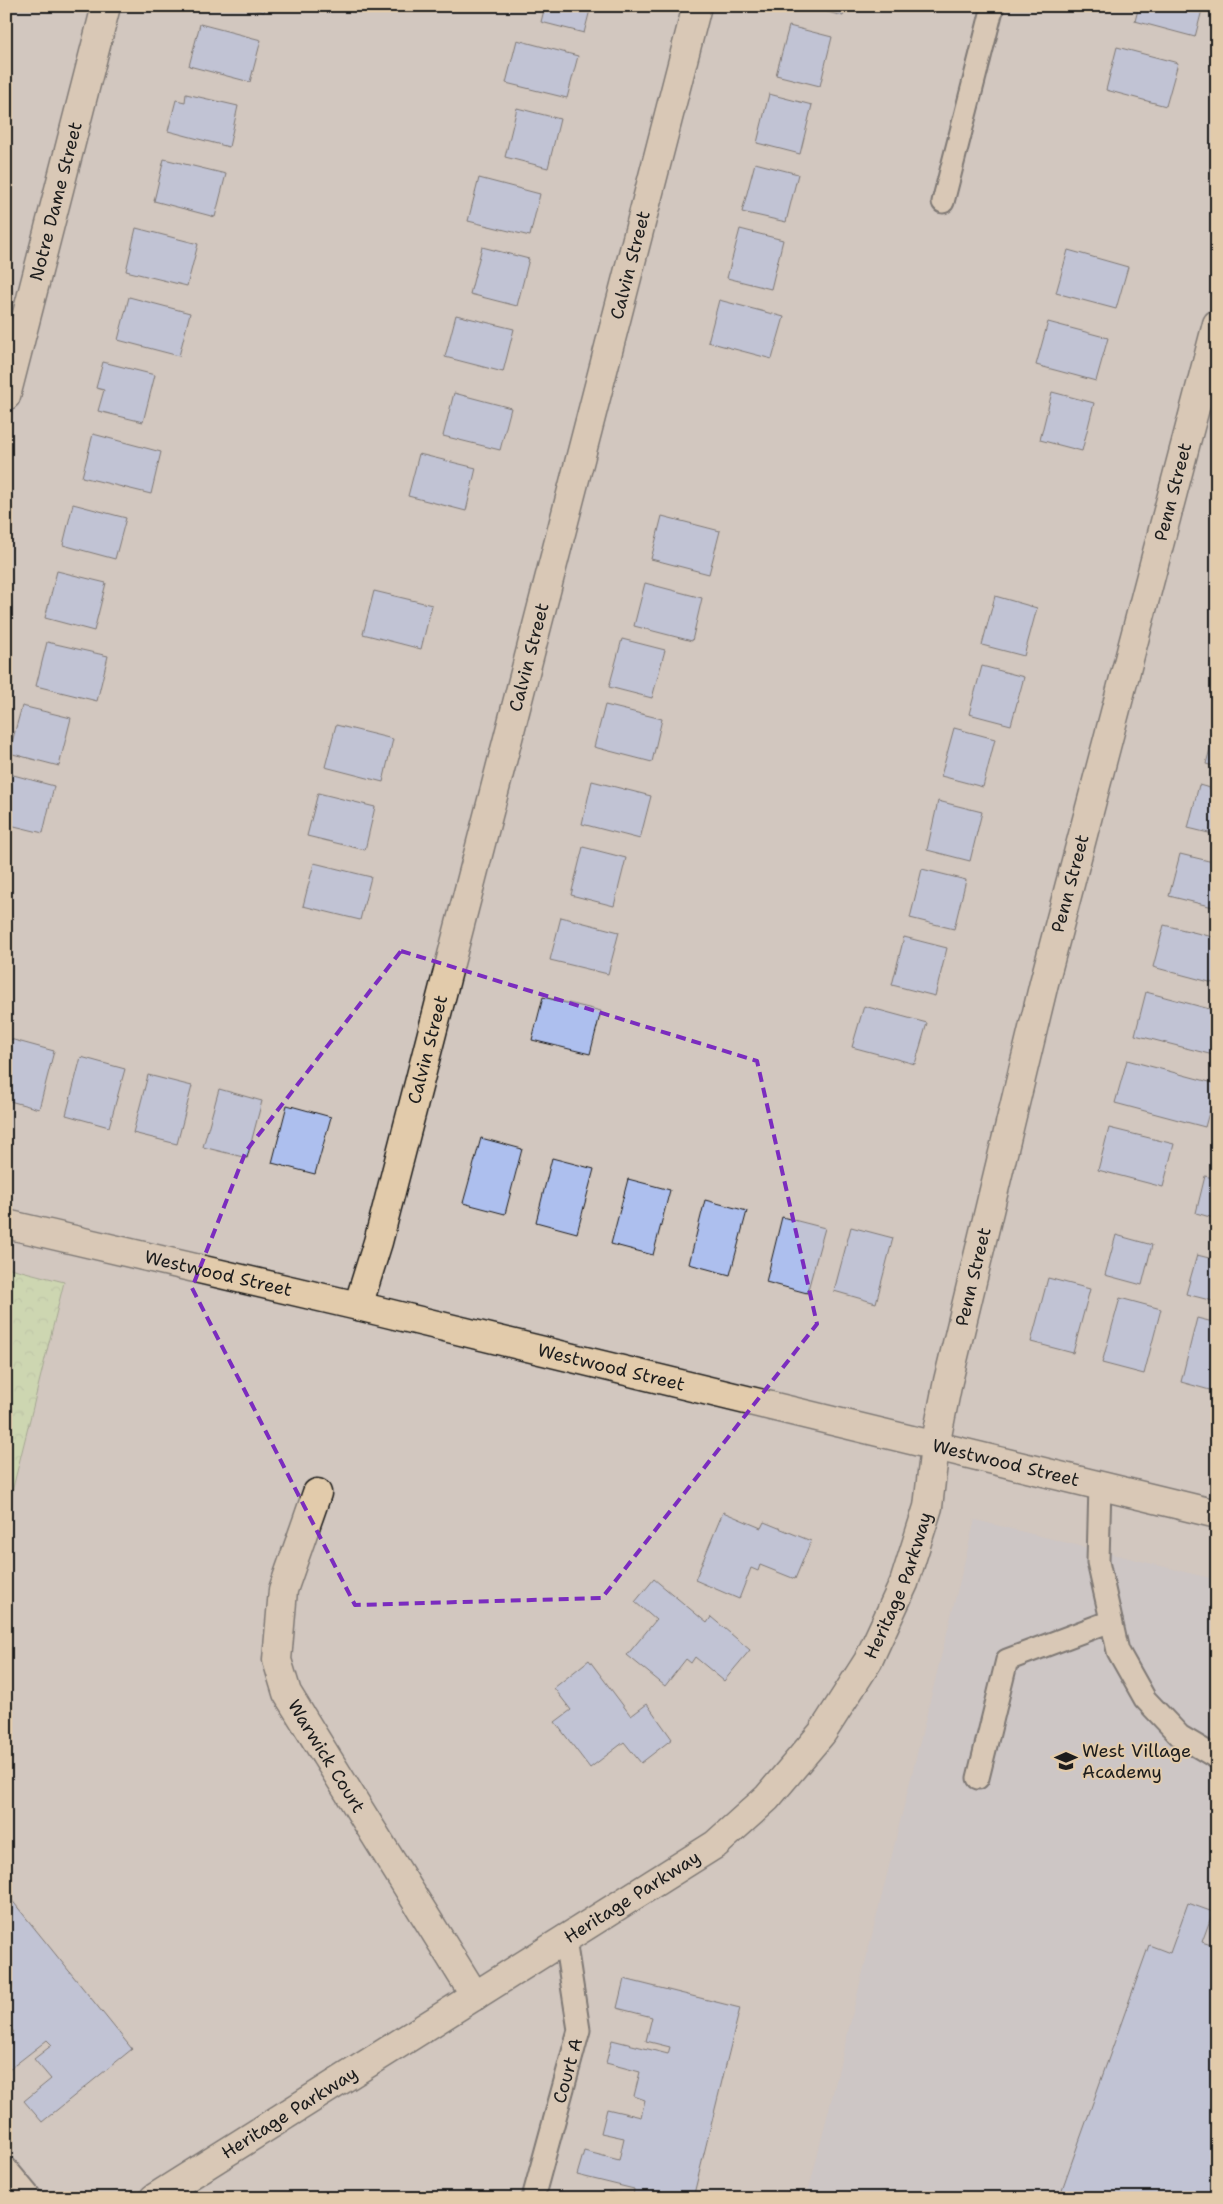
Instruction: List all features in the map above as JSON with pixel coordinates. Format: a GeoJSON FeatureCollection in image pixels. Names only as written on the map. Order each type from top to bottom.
{"type":"FeatureCollection","features":[{"type":"Feature","properties":{"kind":"street","name":"Notre Dame Street"},"geometry":{"type":"LineString","coordinates":[[6,396],[106,6]]}},
{"type":"Feature","properties":{"kind":"street","name":"Calvin Street"},"geometry":{"type":"LineString","coordinates":[[358,1306],[378,1242],[697,6]]}},
{"type":"Feature","properties":{"kind":"street","name":"Penn Street"},"geometry":{"type":"LineString","coordinates":[[935,1446],[948,1381],[1044,984],[1217,324]]}},
{"type":"Feature","properties":{"kind":"street","name":"Westwood Street"},"geometry":{"type":"LineString","coordinates":[[6,1224],[358,1306],[1217,1514]]}},
{"type":"Feature","properties":{"kind":"street","name":"Heritage Parkway"},"geometry":{"type":"LineString","coordinates":[[154,2198],[716,1844],[767,1798],[822,1733],[868,1661],[904,1583],[928,1507],[935,1446]]}},
{"type":"Feature","properties":{"kind":"street","name":"Warwick Court"},"geometry":{"type":"LineString","coordinates":[[317,1493],[283,1590],[277,1660],[287,1693],[475,1996]]}},
{"type":"Feature","properties":{"kind":"lane"},"geometry":{"type":"LineString","coordinates":[[943,202],[994,6]]}},
{"type":"Feature","properties":{"kind":"lane"},"geometry":{"type":"LineString","coordinates":[[1100,1485],[1098,1562],[1118,1650],[1145,1699],[1180,1736],[1217,1758]]}},
{"type":"Feature","properties":{"kind":"lane"},"geometry":{"type":"LineString","coordinates":[[978,1778],[1007,1660],[1112,1621]]}},
{"type":"Feature","properties":{"kind":"lane","name":"Court A"},"geometry":{"type":"LineString","coordinates":[[533,2198],[580,2030],[565,1940]]}},
{"type":"Feature","properties":{"kind":"lane"},"geometry":{"type":"LineString","coordinates":[[6,2168],[31,2198]]}},
{"type":"Feature","properties":{"kind":"highlighted area"},"geometry":{"type":"Polygon","coordinates":[[[401,951],[757,1061],[817,1324],[602,1598],[355,1605],[192,1288],[246,1151],[401,951]]]}},
{"type":"Feature","properties":{"kind":"shaded area","name":"West Village Academy"},"geometry":{"type":"Polygon","coordinates":[[[975,1520],[1217,1580],[1217,2198],[807,2198],[975,1520]]]}},
{"type":"Feature","properties":{"kind":"green space"},"geometry":{"type":"Polygon","coordinates":[[[6,1267],[64,1282],[6,1516],[6,1267]]]}},
{"type":"Feature","properties":{"kind":"building"},"geometry":{"type":"Polygon","coordinates":[[[240,6],[266,6],[264,12],[240,6]]]}},
{"type":"Feature","properties":{"kind":"building"},"geometry":{"type":"Polygon","coordinates":[[[545,6],[591,6],[584,33],[541,22],[545,6]]]}},
{"type":"Feature","properties":{"kind":"building"},"geometry":{"type":"Polygon","coordinates":[[[804,6],[846,6],[843,16],[804,6]]]}},
{"type":"Feature","properties":{"kind":"building"},"geometry":{"type":"Polygon","coordinates":[[[1139,6],[1203,6],[1195,37],[1135,21],[1139,6]]]}},
{"type":"Feature","properties":{"kind":"building"},"geometry":{"type":"Polygon","coordinates":[[[200,24],[261,40],[250,82],[189,66],[200,24]]]}},
{"type":"Feature","properties":{"kind":"building"},"geometry":{"type":"Polygon","coordinates":[[[789,26],[832,37],[820,86],[776,75],[789,26]]]}},
{"type":"Feature","properties":{"kind":"building"},"geometry":{"type":"Polygon","coordinates":[[[517,40],[578,56],[567,98],[506,83],[517,40]]]}},
{"type":"Feature","properties":{"kind":"building"},"geometry":{"type":"Polygon","coordinates":[[[1117,47],[1178,63],[1166,106],[1106,90],[1117,47]]]}},
{"type":"Feature","properties":{"kind":"building"},"geometry":{"type":"Polygon","coordinates":[[[186,94],[238,106],[229,147],[168,131],[176,100],[185,102],[186,94]]]}},
{"type":"Feature","properties":{"kind":"building"},"geometry":{"type":"Polygon","coordinates":[[[769,94],[812,105],[800,154],[757,143],[769,94]]]}},
{"type":"Feature","properties":{"kind":"building"},"geometry":{"type":"Polygon","coordinates":[[[517,108],[560,119],[548,168],[505,157],[517,108]]]}},
{"type":"Feature","properties":{"kind":"building"},"geometry":{"type":"Polygon","coordinates":[[[164,159],[226,174],[215,217],[154,201],[164,159]]]}},
{"type":"Feature","properties":{"kind":"building"},"geometry":{"type":"Polygon","coordinates":[[[755,163],[798,174],[786,222],[742,212],[755,163]]]}},
{"type":"Feature","properties":{"kind":"building"},"geometry":{"type":"Polygon","coordinates":[[[479,178],[540,194],[530,236],[468,221],[479,178]]]}},
{"type":"Feature","properties":{"kind":"building"},"geometry":{"type":"Polygon","coordinates":[[[136,228],[198,244],[187,286],[126,271],[136,228]]]}},
{"type":"Feature","properties":{"kind":"building"},"geometry":{"type":"Polygon","coordinates":[[[740,229],[783,240],[771,289],[727,278],[740,229]]]}},
{"type":"Feature","properties":{"kind":"building"},"geometry":{"type":"Polygon","coordinates":[[[482,247],[529,259],[517,306],[470,294],[482,247]]]}},
{"type":"Feature","properties":{"kind":"building"},"geometry":{"type":"Polygon","coordinates":[[[1068,250],[1128,267],[1116,309],[1056,293],[1068,250]]]}},
{"type":"Feature","properties":{"kind":"building"},"geometry":{"type":"Polygon","coordinates":[[[129,297],[190,313],[179,356],[118,340],[129,297]]]}},
{"type":"Feature","properties":{"kind":"building"},"geometry":{"type":"Polygon","coordinates":[[[719,300],[784,317],[772,359],[708,342],[719,300]]]}},
{"type":"Feature","properties":{"kind":"building"},"geometry":{"type":"Polygon","coordinates":[[[456,315],[514,329],[503,372],[445,357],[456,315]]]}},
{"type":"Feature","properties":{"kind":"building"},"geometry":{"type":"Polygon","coordinates":[[[1048,322],[1108,338],[1096,381],[1036,365],[1048,322]]]}},
{"type":"Feature","properties":{"kind":"building"},"geometry":{"type":"Polygon","coordinates":[[[103,362],[155,375],[143,422],[98,411],[104,390],[96,388],[103,362]]]}},
{"type":"Feature","properties":{"kind":"building"},"geometry":{"type":"Polygon","coordinates":[[[1052,392],[1094,403],[1082,451],[1040,440],[1052,392]]]}},
{"type":"Feature","properties":{"kind":"building"},"geometry":{"type":"Polygon","coordinates":[[[454,393],[511,408],[500,450],[443,436],[454,393]]]}},
{"type":"Feature","properties":{"kind":"building"},"geometry":{"type":"Polygon","coordinates":[[[93,434],[161,452],[151,494],[82,477],[93,434]]]}},
{"type":"Feature","properties":{"kind":"building"},"geometry":{"type":"Polygon","coordinates":[[[419,454],[476,468],[466,511],[408,496],[419,454]]]}},
{"type":"Feature","properties":{"kind":"building"},"geometry":{"type":"Polygon","coordinates":[[[73,504],[126,518],[115,559],[63,545],[73,504]]]}},
{"type":"Feature","properties":{"kind":"building"},"geometry":{"type":"Polygon","coordinates":[[[662,516],[720,531],[709,574],[651,559],[662,516]]]}},
{"type":"Feature","properties":{"kind":"building"},"geometry":{"type":"Polygon","coordinates":[[[57,571],[106,583],[94,631],[45,618],[57,571]]]}},
{"type":"Feature","properties":{"kind":"building"},"geometry":{"type":"Polygon","coordinates":[[[645,583],[702,598],[692,641],[634,626],[645,583]]]}},
{"type":"Feature","properties":{"kind":"building"},"geometry":{"type":"Polygon","coordinates":[[[374,591],[432,605],[421,649],[363,634],[374,591]]]}},
{"type":"Feature","properties":{"kind":"building"},"geometry":{"type":"Polygon","coordinates":[[[995,596],[1037,608],[1024,656],[982,645],[995,596]]]}},
{"type":"Feature","properties":{"kind":"building"},"geometry":{"type":"Polygon","coordinates":[[[622,639],[665,650],[652,698],[609,687],[622,639]]]}},
{"type":"Feature","properties":{"kind":"building"},"geometry":{"type":"Polygon","coordinates":[[[47,642],[108,656],[97,701],[36,686],[47,642]]]}},
{"type":"Feature","properties":{"kind":"building"},"geometry":{"type":"Polygon","coordinates":[[[982,666],[1024,677],[1011,725],[969,714],[982,666]]]}},
{"type":"Feature","properties":{"kind":"building"},"geometry":{"type":"Polygon","coordinates":[[[605,705],[662,719],[652,762],[594,747],[605,705]]]}},
{"type":"Feature","properties":{"kind":"building"},"geometry":{"type":"Polygon","coordinates":[[[22,706],[71,718],[59,766],[9,753],[22,706]]]}},
{"type":"Feature","properties":{"kind":"building"},"geometry":{"type":"Polygon","coordinates":[[[1217,722],[1217,767],[1206,764],[1217,722]]]}},
{"type":"Feature","properties":{"kind":"building"},"geometry":{"type":"Polygon","coordinates":[[[336,725],[393,739],[383,782],[325,767],[336,725]]]}},
{"type":"Feature","properties":{"kind":"building"},"geometry":{"type":"Polygon","coordinates":[[[954,728],[995,739],[983,787],[941,776],[954,728]]]}},
{"type":"Feature","properties":{"kind":"building"},"geometry":{"type":"Polygon","coordinates":[[[6,773],[54,786],[43,833],[6,824],[6,773]]]}},
{"type":"Feature","properties":{"kind":"building"},"geometry":{"type":"Polygon","coordinates":[[[592,781],[651,796],[640,839],[582,824],[592,781]]]}},
{"type":"Feature","properties":{"kind":"building"},"geometry":{"type":"Polygon","coordinates":[[[1199,785],[1217,790],[1217,835],[1188,828],[1199,785]]]}},
{"type":"Feature","properties":{"kind":"building"},"geometry":{"type":"Polygon","coordinates":[[[318,793],[375,807],[365,850],[307,836],[318,793]]]}},
{"type":"Feature","properties":{"kind":"building"},"geometry":{"type":"Polygon","coordinates":[[[938,801],[982,812],[970,861],[927,850],[938,801]]]}},
{"type":"Feature","properties":{"kind":"building"},"geometry":{"type":"Polygon","coordinates":[[[583,847],[626,858],[614,906],[571,895],[583,847]]]}},
{"type":"Feature","properties":{"kind":"building"},"geometry":{"type":"Polygon","coordinates":[[[1180,854],[1217,863],[1217,908],[1169,896],[1180,854]]]}},
{"type":"Feature","properties":{"kind":"building"},"geometry":{"type":"Polygon","coordinates":[[[314,863],[371,877],[360,920],[303,906],[314,863]]]}},
{"type":"Feature","properties":{"kind":"building"},"geometry":{"type":"Polygon","coordinates":[[[922,869],[966,880],[954,929],[910,918],[922,869]]]}},
{"type":"Feature","properties":{"kind":"building"},"geometry":{"type":"Polygon","coordinates":[[[561,917],[619,932],[608,974],[550,960],[561,917]]]}},
{"type":"Feature","properties":{"kind":"building"},"geometry":{"type":"Polygon","coordinates":[[[1164,925],[1217,938],[1217,984],[1153,967],[1164,925]]]}},
{"type":"Feature","properties":{"kind":"building"},"geometry":{"type":"Polygon","coordinates":[[[904,937],[947,948],[935,996],[892,985],[904,937]]]}},
{"type":"Feature","properties":{"kind":"building"},"geometry":{"type":"Polygon","coordinates":[[[1146,992],[1217,1011],[1217,1056],[1135,1035],[1146,992]]]}},
{"type":"Feature","properties":{"kind":"building"},"geometry":{"type":"Polygon","coordinates":[[[543,997],[601,1011],[590,1054],[532,1040],[543,997]]]}},
{"type":"Feature","properties":{"kind":"building"},"geometry":{"type":"Polygon","coordinates":[[[864,1006],[927,1023],[915,1064],[852,1047],[864,1006]]]}},
{"type":"Feature","properties":{"kind":"building"},"geometry":{"type":"Polygon","coordinates":[[[10,1039],[54,1051],[39,1109],[6,1100],[6,1056],[10,1039]]]}},
{"type":"Feature","properties":{"kind":"building"},"geometry":{"type":"Polygon","coordinates":[[[81,1057],[125,1069],[109,1127],[66,1115],[81,1057]]]}},
{"type":"Feature","properties":{"kind":"building"},"geometry":{"type":"Polygon","coordinates":[[[1127,1060],[1217,1084],[1205,1127],[1115,1103],[1127,1060]]]}},
{"type":"Feature","properties":{"kind":"building"},"geometry":{"type":"Polygon","coordinates":[[[148,1075],[192,1086],[177,1144],[133,1133],[148,1075]]]}},
{"type":"Feature","properties":{"kind":"building"},"geometry":{"type":"Polygon","coordinates":[[[219,1089],[262,1101],[247,1158],[203,1147],[219,1089]]]}},
{"type":"Feature","properties":{"kind":"building"},"geometry":{"type":"Polygon","coordinates":[[[287,1105],[331,1117],[315,1174],[272,1163],[287,1105]]]}},
{"type":"Feature","properties":{"kind":"building"},"geometry":{"type":"Polygon","coordinates":[[[1217,1122],[1217,1143],[1212,1142],[1217,1122]]]}},
{"type":"Feature","properties":{"kind":"building"},"geometry":{"type":"Polygon","coordinates":[[[1109,1128],[1174,1144],[1163,1187],[1098,1170],[1109,1128]]]}},
{"type":"Feature","properties":{"kind":"building"},"geometry":{"type":"Polygon","coordinates":[[[481,1138],[522,1149],[505,1214],[463,1203],[481,1138]]]}},
{"type":"Feature","properties":{"kind":"building"},"geometry":{"type":"Polygon","coordinates":[[[552,1158],[594,1169],[577,1233],[536,1222],[552,1158]]]}},
{"type":"Feature","properties":{"kind":"building"},"geometry":{"type":"Polygon","coordinates":[[[1205,1176],[1217,1179],[1217,1219],[1196,1213],[1205,1176]]]}},
{"type":"Feature","properties":{"kind":"building"},"geometry":{"type":"Polygon","coordinates":[[[628,1179],[670,1190],[653,1255],[611,1244],[628,1179]]]}},
{"type":"Feature","properties":{"kind":"building"},"geometry":{"type":"Polygon","coordinates":[[[705,1200],[747,1211],[730,1275],[689,1264],[705,1200]]]}},
{"type":"Feature","properties":{"kind":"building"},"geometry":{"type":"Polygon","coordinates":[[[782,1217],[825,1228],[807,1293],[766,1282],[782,1217]]]}},
{"type":"Feature","properties":{"kind":"building"},"geometry":{"type":"Polygon","coordinates":[[[851,1227],[893,1238],[876,1303],[834,1291],[851,1227]]]}},
{"type":"Feature","properties":{"kind":"building"},"geometry":{"type":"Polygon","coordinates":[[[1116,1235],[1152,1245],[1142,1285],[1105,1275],[1116,1235]]]}},
{"type":"Feature","properties":{"kind":"building"},"geometry":{"type":"Polygon","coordinates":[[[1197,1255],[1217,1260],[1217,1302],[1186,1294],[1197,1255]]]}},
{"type":"Feature","properties":{"kind":"building"},"geometry":{"type":"Polygon","coordinates":[[[1048,1278],[1090,1289],[1073,1353],[1031,1342],[1048,1278]]]}},
{"type":"Feature","properties":{"kind":"building"},"geometry":{"type":"Polygon","coordinates":[[[1120,1298],[1161,1309],[1144,1374],[1102,1363],[1120,1298]]]}},
{"type":"Feature","properties":{"kind":"building"},"geometry":{"type":"Polygon","coordinates":[[[1197,1318],[1217,1323],[1217,1392],[1181,1382],[1197,1318]]]}},
{"type":"Feature","properties":{"kind":"building"},"geometry":{"type":"Polygon","coordinates":[[[723,1512],[761,1528],[764,1522],[811,1541],[795,1579],[760,1565],[758,1571],[751,1568],[739,1599],[695,1580],[723,1512]]]}},
{"type":"Feature","properties":{"kind":"building"},"geometry":{"type":"Polygon","coordinates":[[[654,1579],[707,1623],[711,1617],[750,1650],[724,1681],[695,1657],[691,1663],[686,1659],[665,1686],[627,1655],[656,1620],[635,1602],[654,1579]]]}},
{"type":"Feature","properties":{"kind":"building"},"geometry":{"type":"Polygon","coordinates":[[[589,1660],[631,1716],[647,1704],[672,1739],[641,1763],[624,1742],[590,1768],[555,1722],[571,1710],[554,1688],[589,1660]]]}},
{"type":"Feature","properties":{"kind":"building"},"geometry":{"type":"Polygon","coordinates":[[[6,1893],[132,2049],[42,2122],[24,2101],[51,2079],[34,2059],[52,2045],[47,2040],[6,2072],[6,2039],[14,2032],[6,2023],[6,2009],[9,2006],[6,2003],[6,1893]]]}},
{"type":"Feature","properties":{"kind":"building"},"geometry":{"type":"Polygon","coordinates":[[[1188,1903],[1213,1912],[1202,1942],[1217,1947],[1217,2174],[1208,2198],[1059,2198],[1149,1945],[1170,1953],[1188,1903]]]}},
{"type":"Feature","properties":{"kind":"building"},"geometry":{"type":"Polygon","coordinates":[[[624,1979],[740,2008],[693,2198],[607,2198],[609,2192],[633,2197],[634,2189],[577,2175],[584,2151],[619,2160],[624,2138],[601,2133],[607,2109],[641,2117],[645,2100],[634,2096],[640,2072],[606,2063],[612,2040],[668,2054],[670,2047],[646,2041],[652,2017],[617,2008],[624,1979]]]}},
{"type":"Feature","properties":{"kind":"place","name":"West Village Academy"},"geometry":{"type":"Point","coordinates":[1066,1761]}}]}
